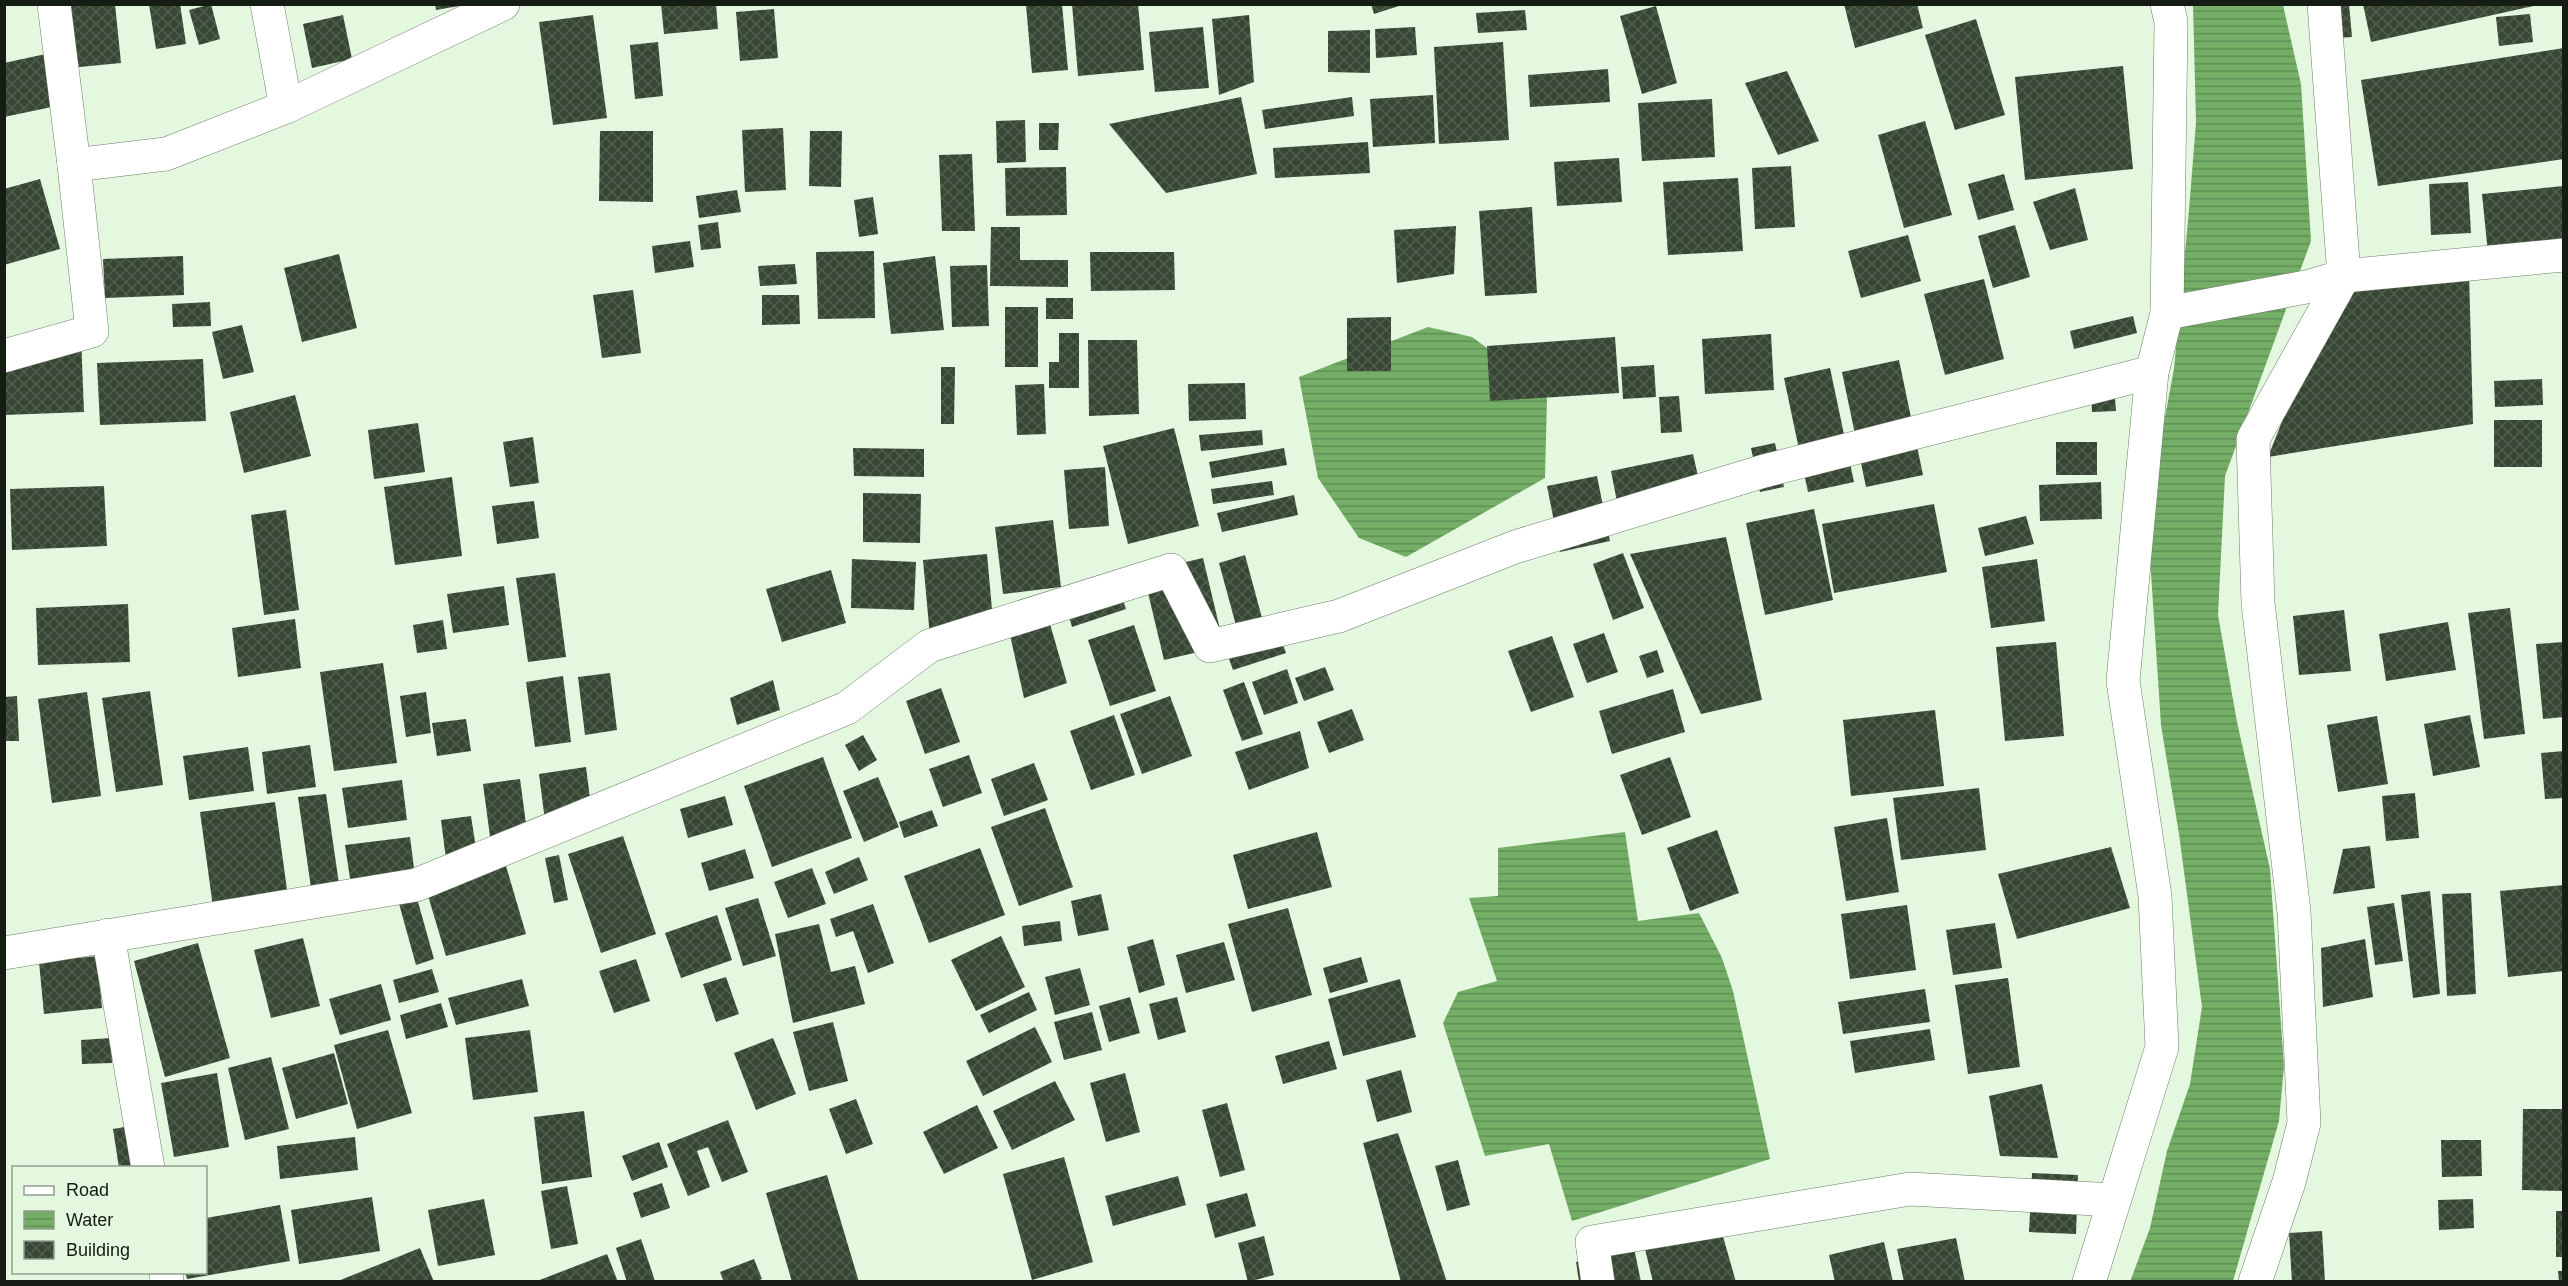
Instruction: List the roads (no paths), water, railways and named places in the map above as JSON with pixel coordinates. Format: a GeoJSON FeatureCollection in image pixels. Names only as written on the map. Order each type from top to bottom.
{"type":"FeatureCollection","features":[{"type":"Feature","properties":{"kind":"street"},"geometry":{"type":"LineString","coordinates":[[4,356],[92,331],[54,4]]}},
{"type":"Feature","properties":{"kind":"street"},"geometry":{"type":"LineString","coordinates":[[267,4],[285,107]]}},
{"type":"Feature","properties":{"kind":"street"},"geometry":{"type":"LineString","coordinates":[[74,165],[166,154],[285,107],[503,4]]}},
{"type":"Feature","properties":{"kind":"street"},"geometry":{"type":"LineString","coordinates":[[2089,1281],[2162,1047],[2155,896],[2123,681],[2152,372],[2171,312],[2171,22],[2167,4]]}},
{"type":"Feature","properties":{"kind":"street"},"geometry":{"type":"LineString","coordinates":[[2255,1281],[2289,1182],[2304,1123],[2294,912],[2258,603],[2253,439],[2344,276],[2324,4]]}},
{"type":"Feature","properties":{"kind":"street"},"geometry":{"type":"LineString","coordinates":[[2171,312],[2306,287],[2344,276],[2564,255]]}},
{"type":"Feature","properties":{"kind":"street"},"geometry":{"type":"LineString","coordinates":[[4,952],[416,885],[847,708],[929,646],[1171,570],[1210,646],[1339,616],[1515,547],[1764,471],[2152,372]]}},
{"type":"Feature","properties":{"kind":"street"},"geometry":{"type":"LineString","coordinates":[[108,935],[148,1166]]}},
{"type":"Feature","properties":{"kind":"street"},"geometry":{"type":"LineString","coordinates":[[1598,1281],[1592,1242],[1910,1189],[2114,1200]]}},
{"type":"Feature","properties":{"kind":"water"},"geometry":{"type":"Polygon","coordinates":[[[2193,5],[2283,5],[2301,84],[2311,241],[2225,476],[2218,615],[2237,722],[2270,869],[2284,1066],[2279,1121],[2233,1281],[2130,1282],[2150,1228],[2167,1151],[2190,1084],[2202,1007],[2179,834],[2161,725],[2147,512],[2174,369],[2189,210],[2196,122],[2193,5]]]}},
{"type":"Feature","properties":{"kind":"water"},"geometry":{"type":"Polygon","coordinates":[[[1428,327],[1472,337],[1509,364],[1547,398],[1545,478],[1406,557],[1359,538],[1318,478],[1299,377],[1428,327]]]}},
{"type":"Feature","properties":{"kind":"water"},"geometry":{"type":"Polygon","coordinates":[[[1625,832],[1638,921],[1699,913],[1722,958],[1733,991],[1770,1159],[1572,1221],[1549,1144],[1485,1156],[1443,1023],[1458,992],[1497,981],[1469,898],[1498,896],[1498,848],[1625,832]]]}}]}
